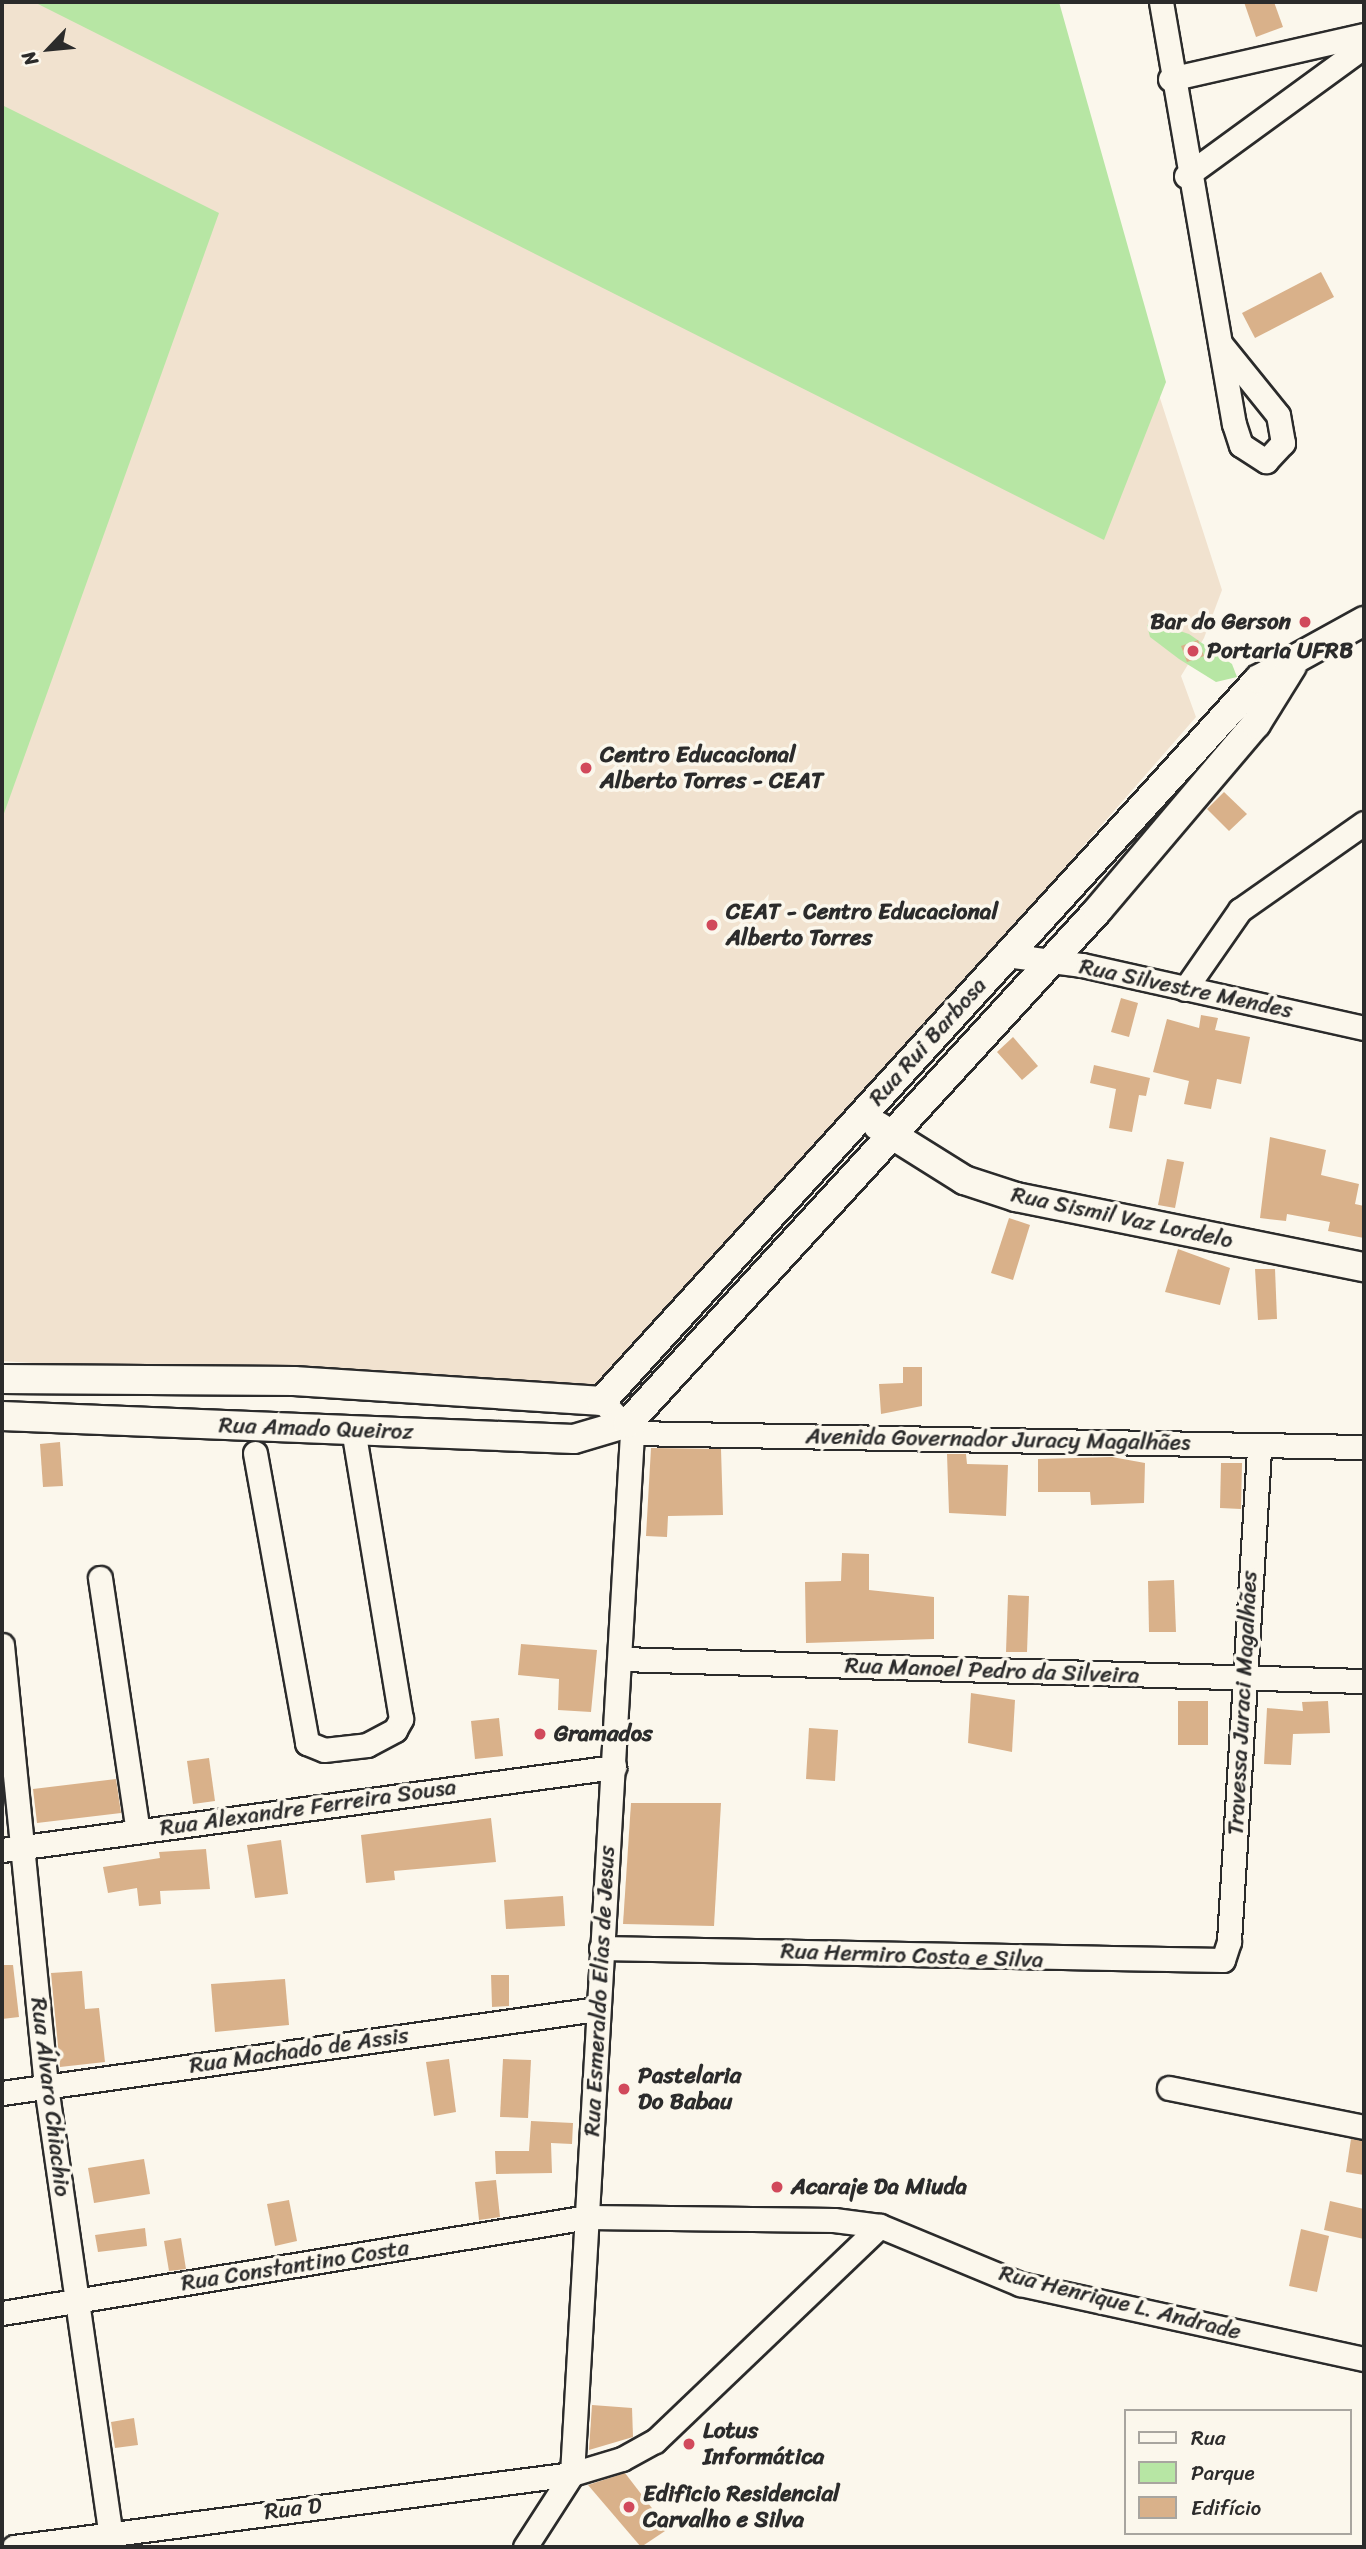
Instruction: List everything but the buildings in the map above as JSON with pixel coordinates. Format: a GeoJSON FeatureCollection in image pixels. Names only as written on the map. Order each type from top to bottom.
{"type":"FeatureCollection","features":[{"type":"Feature","properties":{"kind":"street"},"geometry":{"type":"LineString","coordinates":[[1161,2],[1186,176],[1220,343]]}},
{"type":"Feature","properties":{"kind":"street"},"geometry":{"type":"LineString","coordinates":[[1170,79],[1364,35]]}},
{"type":"Feature","properties":{"kind":"street"},"geometry":{"type":"LineString","coordinates":[[1186,176],[1364,46]]}},
{"type":"Feature","properties":{"kind":"street","name":"Rua Rui Barbosa"},"geometry":{"type":"LineString","coordinates":[[602,1401],[1259,679],[1292,666],[1364,621]]}},
{"type":"Feature","properties":{"kind":"street","name":"Rua Rui Barbosa"},"geometry":{"type":"LineString","coordinates":[[630,1428],[1052,960],[1230,757],[1279,694],[1292,666]]}},
{"type":"Feature","properties":{"kind":"street"},"geometry":{"type":"LineString","coordinates":[[1185,989],[1240,910],[1364,823]]}},
{"type":"Feature","properties":{"kind":"street","name":"Rua Silvestre Mendes"},"geometry":{"type":"LineString","coordinates":[[1006,956],[1052,960],[1364,1028]]}},
{"type":"Feature","properties":{"kind":"street","name":"Rua Sismil Vaz Lordelo"},"geometry":{"type":"LineString","coordinates":[[862,1114],[891,1137],[964,1180],[1016,1197],[1364,1267]]}},
{"type":"Feature","properties":{"kind":"street","name":"Rua Amado Queiroz"},"geometry":{"type":"LineString","coordinates":[[2,1379],[294,1381],[602,1401]]}},
{"type":"Feature","properties":{"kind":"street"},"geometry":{"type":"LineString","coordinates":[[602,1401],[630,1428]]}},
{"type":"Feature","properties":{"kind":"street","name":"Rua Amado Queiroz"},"geometry":{"type":"LineString","coordinates":[[2,1416],[574,1439],[630,1428]]}},
{"type":"Feature","properties":{"kind":"street","name":"Avenida Governador Juracy Magalhães"},"geometry":{"type":"LineString","coordinates":[[630,1428],[1364,1447]]}},
{"type":"Feature","properties":{"kind":"street","name":"Rua Esmeraldo Elias de Jesus"},"geometry":{"type":"LineString","coordinates":[[526,2547],[572,2474],[588,2217],[597,2009],[621,1659],[630,1428]]}},
{"type":"Feature","properties":{"kind":"street"},"geometry":{"type":"LineString","coordinates":[[255,1453],[307,1743],[324,1750],[367,1745],[395,1730],[401,1719],[352,1430]]}},
{"type":"Feature","properties":{"kind":"street","name":"Travessa Juraci Magalhães"},"geometry":{"type":"LineString","coordinates":[[1223,1960],[1229,1941],[1259,1445]]}},
{"type":"Feature","properties":{"kind":"street"},"geometry":{"type":"LineString","coordinates":[[100,1578],[138,1831]]}},
{"type":"Feature","properties":{"kind":"street","name":"Rua Álvaro Chiachio"},"geometry":{"type":"LineString","coordinates":[[2,1645],[11,1849],[111,2539]]}},
{"type":"Feature","properties":{"kind":"street","name":"Rua Manoel Pedro da Silveira"},"geometry":{"type":"LineString","coordinates":[[621,1659],[1244,1680],[1364,1681]]}},
{"type":"Feature","properties":{"kind":"street","name":"Rua Alexandre Ferreira Sousa"},"geometry":{"type":"LineString","coordinates":[[11,1849],[614,1767]]}},
{"type":"Feature","properties":{"kind":"street","name":"Rua Hermiro Costa e Silva"},"geometry":{"type":"LineString","coordinates":[[601,1948],[1223,1960]]}},
{"type":"Feature","properties":{"kind":"street","name":"Rua Machado de Assis"},"geometry":{"type":"LineString","coordinates":[[2,2093],[597,2009]]}},
{"type":"Feature","properties":{"kind":"street"},"geometry":{"type":"LineString","coordinates":[[1170,2088],[1364,2127]]}},
{"type":"Feature","properties":{"kind":"street","name":"Rua Henrique L. Andrade"},"geometry":{"type":"LineString","coordinates":[[588,2217],[880,2226],[1020,2284],[1364,2359]]}},
{"type":"Feature","properties":{"kind":"street","name":"Rua Constantino Costa"},"geometry":{"type":"LineString","coordinates":[[2,2313],[588,2217]]}},
{"type":"Feature","properties":{"kind":"street","name":"Rua D"},"geometry":{"type":"LineString","coordinates":[[14,2547],[111,2539],[572,2474],[655,2441],[880,2226]]}},
{"type":"Feature","properties":{"kind":"shaded area","name":"Centro Educacional Alberto Torres - CEAT"},"geometry":{"type":"Polygon","coordinates":[[[2,2],[1032,2],[1222,590],[1204,638],[1181,676],[1196,717],[600,1400],[2,1361],[2,2]]]}},
{"type":"Feature","properties":{"kind":"green space"},"geometry":{"type":"Polygon","coordinates":[[[34,2],[1059,2],[1166,382],[1104,540],[34,2]]]}},
{"type":"Feature","properties":{"kind":"green space"},"geometry":{"type":"Polygon","coordinates":[[[2,105],[219,213],[2,819],[2,105]]]}},
{"type":"Feature","properties":{"kind":"green space"},"geometry":{"type":"Polygon","coordinates":[[[1155,623],[1189,634],[1232,664],[1237,677],[1216,682],[1179,659],[1150,637],[1147,625],[1155,623]]]}},
{"type":"Feature","properties":{"kind":"place","name":"Bar do Gerson"},"geometry":{"type":"Point","coordinates":[1305,622]}},
{"type":"Feature","properties":{"kind":"place","name":"Portaria UFRB"},"geometry":{"type":"Point","coordinates":[1193,651]}},
{"type":"Feature","properties":{"kind":"place","name":"Centro Educacional Alberto Torres - CEAT"},"geometry":{"type":"Point","coordinates":[586,768]}},
{"type":"Feature","properties":{"kind":"place","name":"CEAT - Centro Educacional Alberto Torres"},"geometry":{"type":"Point","coordinates":[712,925]}},
{"type":"Feature","properties":{"kind":"place","name":"Gramados"},"geometry":{"type":"Point","coordinates":[540,1734]}},
{"type":"Feature","properties":{"kind":"place","name":"Pastelaria Do Babau"},"geometry":{"type":"Point","coordinates":[624,2089]}},
{"type":"Feature","properties":{"kind":"place","name":"Acaraje Da Miuda"},"geometry":{"type":"Point","coordinates":[777,2187]}},
{"type":"Feature","properties":{"kind":"place","name":"Lotus Informática"},"geometry":{"type":"Point","coordinates":[689,2444]}},
{"type":"Feature","properties":{"kind":"place","name":"Edificio Residencial Carvalho e Silva"},"geometry":{"type":"Point","coordinates":[629,2507]}}]}
